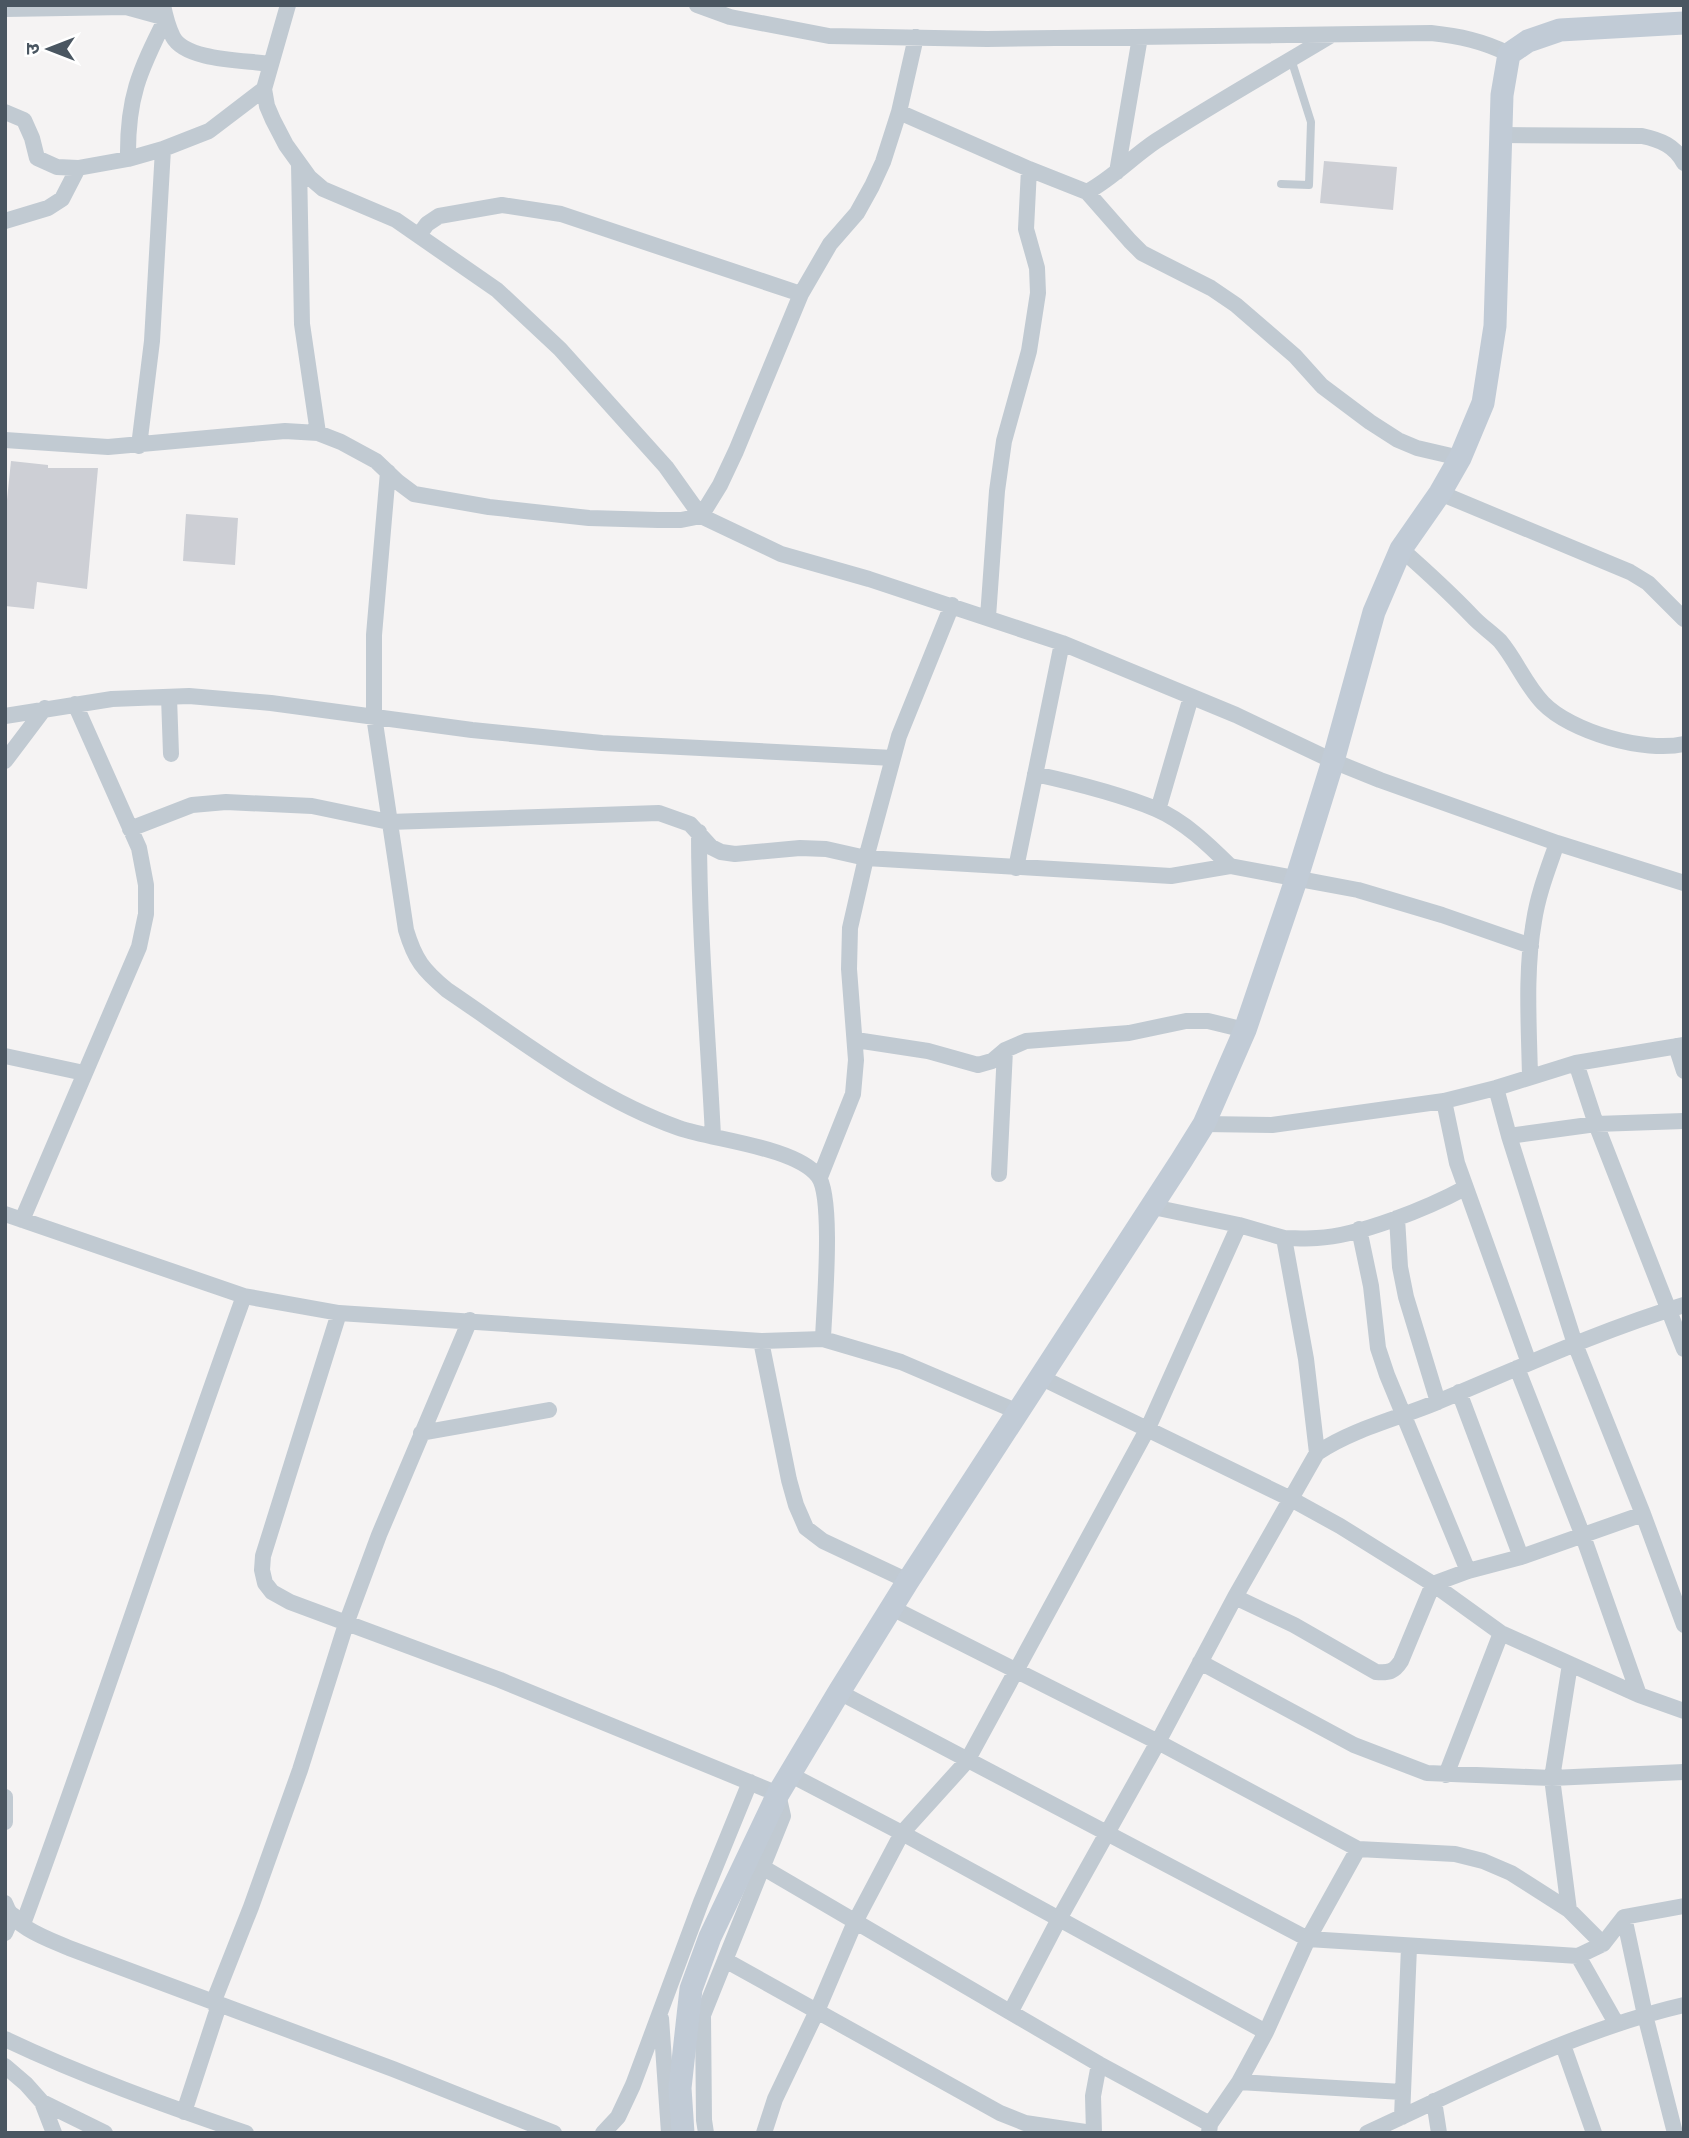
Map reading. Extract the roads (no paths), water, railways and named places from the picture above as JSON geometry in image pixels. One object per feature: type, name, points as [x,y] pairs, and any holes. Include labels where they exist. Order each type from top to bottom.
[{"type":"street","points":[[288,5],[264,89],[273,120],[299,164],[323,189],[396,220],[497,290],[560,349],[666,467],[701,516],[780,554],[988,617],[1062,643],[1236,715],[1380,780],[1557,843],[1684,883]]},
{"type":"street","points":[[697,5],[730,17],[829,36],[1140,37],[1431,33],[1485,42],[1509,54]]},
{"type":"street","points":[[5,9],[126,7],[164,12]]},
{"type":"street","points":[[164,12],[173,38],[184,49],[196,54],[270,64]]},
{"type":"street","points":[[128,159],[127,129],[134,86],[164,12]]},
{"type":"street","points":[[683,2133],[680,2088],[691,1989],[710,1937],[784,1784],[908,1581],[1153,1207],[1204,1124],[1245,1030],[1333,761],[1374,612],[1401,549],[1440,493],[1460,458],[1483,403],[1495,326],[1502,95],[1509,54],[1528,41],[1560,30],[1684,23]]},
{"type":"street","points":[[1087,192],[1180,125],[1332,35]]},
{"type":"street","points":[[5,440],[80,446],[139,446],[285,431],[318,433],[362,452],[414,494],[489,507],[589,518],[681,520],[701,516],[736,451],[801,294],[830,244],[858,213],[883,162],[899,112],[916,37]]},
{"type":"street","points":[[1117,172],[1140,37]]},
{"type":"street","points":[[5,112],[24,120],[33,138],[37,158],[57,167],[78,168],[128,159],[209,131],[264,89]]},
{"type":"street","points":[[899,112],[1087,192],[1142,253],[1211,288],[1236,305],[1295,356],[1322,386],[1370,422],[1398,440],[1417,448],[1460,458]]},
{"type":"street","points":[[1501,135],[1642,136],[1662,140],[1679,154],[1684,163]]},
{"type":"street","points":[[139,446],[152,341],[163,149]]},
{"type":"street","points":[[299,164],[302,324],[318,433]]},
{"type":"street","points":[[5,221],[48,208],[62,199],[78,168]]},
{"type":"street","points":[[988,617],[997,491],[1004,441],[1029,351],[1038,293],[1037,268],[1026,229],[1029,169]]},
{"type":"street","points":[[419,235],[427,224],[439,216],[502,205],[561,215],[801,294]]},
{"type":"street","points":[[388,472],[374,635],[374,716],[406,930],[414,957],[431,977],[447,990],[584,1082],[624,1105],[682,1129],[785,1156],[806,1165],[820,1177]]},
{"type":"street","points":[[1440,493],[1630,572],[1648,583],[1684,619]]},
{"type":"street","points":[[1401,549],[1441,583],[1497,638],[1510,653],[1526,683],[1545,705],[1563,719],[1601,734],[1652,747],[1684,744]]},
{"type":"street","points":[[823,1339],[826,1202],[820,1177],[853,1094],[856,1060],[849,969],[850,928],[893,758],[952,606]]},
{"type":"street","points":[[1016,868],[1062,643]]},
{"type":"street","points":[[169,696],[171,754]]},
{"type":"street","points":[[5,716],[112,699],[189,696],[271,703],[472,730],[602,743],[893,758]]},
{"type":"street","points":[[1158,810],[1191,696]]},
{"type":"street","points":[[22,1220],[139,947],[146,914],[146,885],[139,848],[75,704]]},
{"type":"street","points":[[5,761],[46,708]]},
{"type":"street","points":[[1035,774],[1097,789],[1158,810],[1191,831],[1230,866]]},
{"type":"street","points":[[130,829],[192,805],[226,802],[312,806],[389,822],[659,813],[690,824],[711,847],[728,853],[826,849],[866,858],[1171,876],[1230,866],[1358,890],[1531,946]]},
{"type":"street","points":[[699,832],[699,900],[707,999],[713,1136]]},
{"type":"street","points":[[1530,1077],[1531,946],[1542,885],[1557,843]]},
{"type":"street","points":[[856,1040],[928,1051],[978,1065],[992,1061],[1005,1050],[1027,1041],[1129,1033],[1186,1021],[1208,1021],[1245,1030]]},
{"type":"street","points":[[1204,1124],[1272,1125],[1444,1101],[1576,1063],[1680,1046],[1684,1071]]},
{"type":"street","points":[[999,1174],[1005,1050]]},
{"type":"street","points":[[5,1056],[85,1073]]},
{"type":"street","points":[[1576,1063],[1596,1124],[1676,1307],[1684,1349]]},
{"type":"street","points":[[1496,1088],[1575,1343],[1684,1625]]},
{"type":"street","points":[[1444,1101],[1450,1136],[1465,1188],[1523,1366],[1639,1695]]},
{"type":"street","points":[[1509,1136],[1596,1124],[1684,1121]]},
{"type":"street","points":[[1153,1207],[1239,1225],[1284,1238],[1317,1238],[1397,1218],[1436,1204],[1465,1188]]},
{"type":"street","points":[[5,1213],[244,1296],[339,1313],[761,1341],[823,1339],[901,1362],[1018,1412]]},
{"type":"street","points":[[1397,1218],[1400,1268],[1406,1297],[1438,1402]]},
{"type":"street","points":[[764,2133],[775,2099],[855,1922],[902,1833],[967,1761],[1148,1428],[1239,1225]]},
{"type":"street","points":[[1359,1229],[1371,1286],[1378,1348],[1394,1396],[1405,1415],[1468,1572]]},
{"type":"street","points":[[1284,1238],[1306,1359],[1317,1453]]},
{"type":"street","points":[[5,1933],[82,1763],[181,1468],[244,1296]]},
{"type":"street","points":[[1011,2011],[1235,1597],[1317,1453],[1356,1432],[1438,1402],[1575,1343],[1676,1307]]},
{"type":"street","points":[[339,1313],[263,1556],[265,1583],[272,1592],[290,1602],[500,1680],[750,1782],[784,1784],[902,1833],[1266,2032]]},
{"type":"street","points":[[184,2112],[216,2004],[300,1770],[346,1624],[379,1535],[470,1320]]},
{"type":"street","points":[[761,1341],[789,1480],[806,1528],[823,1541],[908,1581]]},
{"type":"street","points":[[1040,1377],[1291,1499],[1340,1526],[1433,1584],[1501,1633],[1639,1695],[1684,1711]]},
{"type":"street","points":[[1459,1392],[1521,1558]]},
{"type":"street","points":[[421,1433],[549,1410]]},
{"type":"street","points":[[1235,1597],[1294,1625],[1376,1672],[1387,1673],[1395,1670],[1401,1661],[1433,1584],[1521,1558],[1643,1514]]},
{"type":"street","points":[[892,1608],[1158,1742],[1358,1849],[1455,1854],[1483,1861],[1511,1873],[1569,1910],[1603,1944]]},
{"type":"street","points":[[1446,1775],[1501,1633]]},
{"type":"street","points":[[1200,1662],[1354,1745],[1427,1773],[1552,1778],[1684,1772]]},
{"type":"street","points":[[1569,1910],[1552,1778],[1570,1664]]},
{"type":"street","points":[[838,1692],[1308,1939],[1578,1956],[1603,1944],[1624,1917],[1684,1906]]},
{"type":"street","points":[[603,2133],[618,2118],[633,2085],[701,1902],[750,1782]]},
{"type":"street","points":[[706,2133],[702,2015],[783,1816],[784,1784]]},
{"type":"street","points":[[5,1797],[5,1822]]},
{"type":"street","points":[[762,1867],[1209,2128],[1239,2082],[1266,2032],[1308,1939],[1358,1849]]},
{"type":"street","points":[[14,1914],[69,1948],[393,2069],[533,2129],[554,2133]]},
{"type":"street","points":[[1624,1917],[1644,2015],[1675,2133]]},
{"type":"street","points":[[1402,2117],[1409,1947]]},
{"type":"street","points":[[1578,1956],[1616,2023]]},
{"type":"street","points":[[725,1960],[1000,2113],[1026,2123],[1093,2133],[1093,2096],[1098,2064]]},
{"type":"street","points":[[1367,2133],[1434,2101],[1616,2023],[1684,2005]]},
{"type":"street","points":[[660,2012],[669,2133]]},
{"type":"street","points":[[5,2039],[52,2061],[246,2133]]},
{"type":"street","points":[[1563,2045],[1594,2133]]},
{"type":"street","points":[[5,2066],[42,2102],[54,2133]]},
{"type":"street","points":[[1239,2082],[1402,2092]]},
{"type":"street","points":[[1434,2101],[1439,2133]]},
{"type":"street","points":[[42,2102],[106,2133]]},
{"type":"lane","points":[[1281,184],[1309,185],[1311,122],[1291,59]]}]
